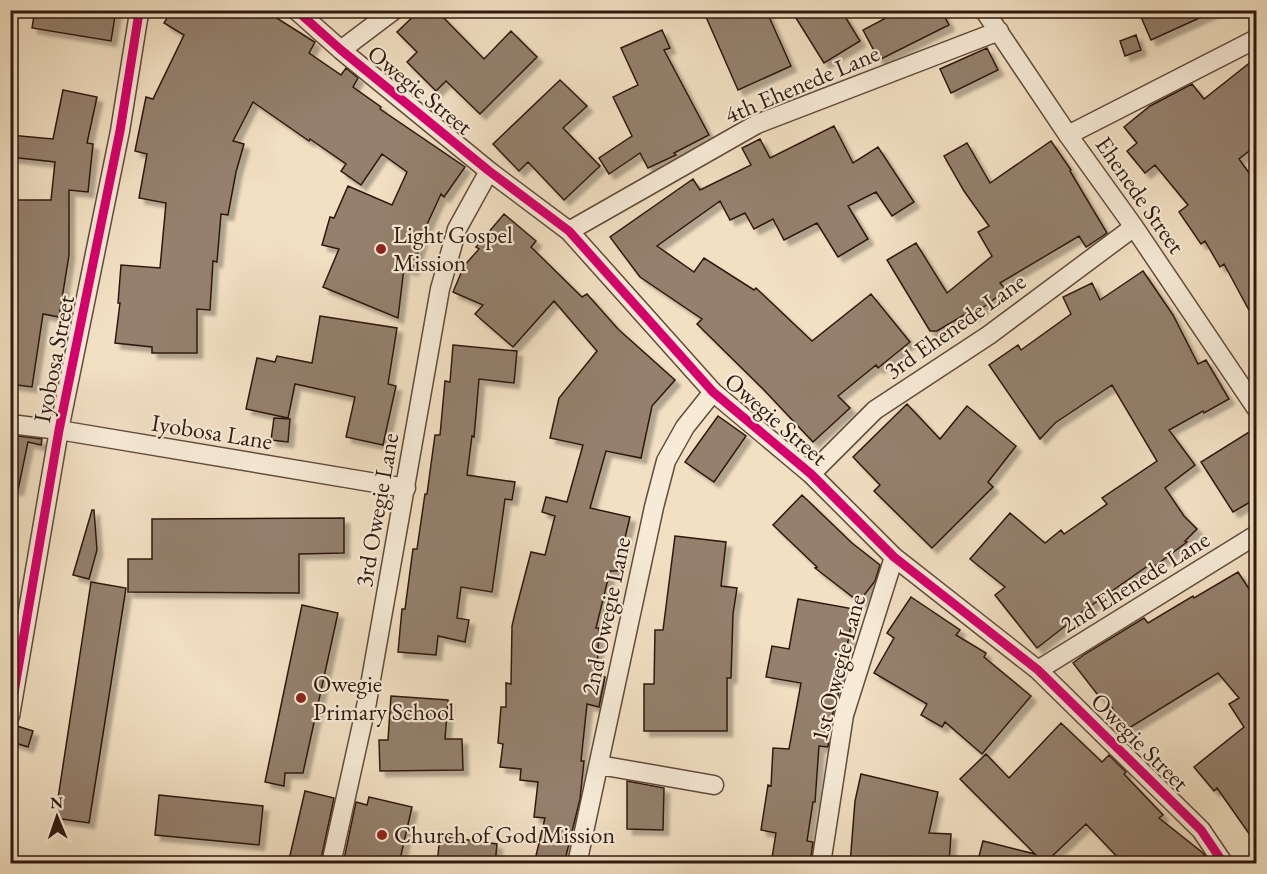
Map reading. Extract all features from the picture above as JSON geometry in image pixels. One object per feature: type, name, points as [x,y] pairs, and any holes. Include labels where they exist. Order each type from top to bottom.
[{"type":"street","name":"Iyobosa Street","points":[[10,716],[59,430],[120,131],[141,10]]},
{"type":"street","name":"Owegie Street","points":[[296,10],[341,50],[489,171],[568,231],[712,392],[811,474],[894,557],[1038,670],[1201,830],[1224,864]]},
{"type":"street","points":[[341,50],[394,10]]},
{"type":"street","name":"Ehenede Street","points":[[984,10],[1257,408]]},
{"type":"street","name":"4th Ehenede Lane","points":[[568,231],[757,124],[999,31]]},
{"type":"street","points":[[1068,135],[1257,39]]},
{"type":"street","name":"3rd Owegie Lane","points":[[331,864],[368,702],[440,289],[457,229],[489,171]]},
{"type":"street","name":"3rd Ehenede Lane","points":[[811,474],[875,410],[989,335],[1134,227]]},
{"type":"street","name":"2nd Owegie Lane","points":[[578,864],[654,507],[666,461],[685,427],[712,392]]},
{"type":"street","name":"Iyobosa Lane","points":[[10,424],[59,430],[406,488]]},
{"type":"street","name":"2nd Ehenede Lane","points":[[1038,670],[1257,535]]},
{"type":"street","name":"1st Owegie Lane","points":[[821,864],[844,714],[894,557]]},
{"type":"street","points":[[599,765],[714,785]]},
{"type":"building","points":[[35,10],[116,10],[111,41],[32,28]]},
{"type":"building","points":[[172,10],[264,10],[315,42],[309,53],[341,75],[346,68],[358,78],[353,87],[381,107],[380,109],[465,167],[444,197],[441,194],[424,231],[413,270],[404,268],[398,318],[323,287],[339,249],[322,245],[330,217],[334,218],[348,186],[392,205],[407,172],[382,154],[361,185],[341,171],[346,164],[253,102],[233,141],[244,144],[228,215],[221,214],[217,262],[213,261],[210,310],[197,309],[197,353],[152,353],[152,347],[115,343],[120,303],[118,303],[121,265],[160,268],[166,203],[139,198],[147,154],[135,151],[146,97],[153,99],[184,35],[164,23]]},
{"type":"building","points":[[420,10],[436,10],[484,59],[511,31],[537,57],[480,114],[446,81],[436,91],[407,62],[417,52],[397,32]]},
{"type":"building","points":[[703,10],[766,10],[791,66],[738,90]]},
{"type":"building","points":[[791,10],[841,10],[860,41],[824,63]]},
{"type":"building","points":[[901,10],[941,10],[949,25],[879,60],[863,30]]},
{"type":"building","points":[[1138,10],[1217,10],[1151,40]]},
{"type":"building","points":[[662,30],[670,48],[664,50],[709,135],[674,153],[676,155],[648,168],[640,153],[609,174],[599,158],[632,136],[613,97],[638,85],[621,48]]},
{"type":"building","points":[[1136,35],[1141,50],[1125,56],[1120,41]]},
{"type":"building","points":[[987,48],[998,70],[951,93],[940,69]]},
{"type":"building","points":[[1257,57],[1257,145],[1239,159],[1257,184],[1257,325],[1224,264],[1220,267],[1205,241],[1201,244],[1179,212],[1188,205],[1155,165],[1145,173],[1127,151],[1137,143],[1124,127],[1150,106],[1192,84],[1204,99]]},
{"type":"building","points":[[560,80],[587,106],[563,128],[600,166],[564,200],[528,162],[519,171],[493,144]]},
{"type":"building","points":[[63,90],[97,97],[87,143],[93,144],[88,192],[69,190],[69,255],[59,317],[43,314],[32,387],[10,384],[12,200],[51,200],[55,162],[10,157],[10,135],[53,139]]},
{"type":"building","points":[[834,126],[853,163],[878,147],[914,202],[892,216],[876,192],[848,206],[868,239],[838,257],[817,223],[784,240],[773,219],[754,229],[745,213],[730,220],[720,201],[657,246],[694,272],[704,258],[754,290],[756,288],[812,341],[871,294],[910,342],[878,368],[876,365],[838,396],[850,408],[813,442],[697,324],[702,319],[640,277],[610,237],[693,179],[700,190],[751,165],[742,148],[760,139],[770,158]]},
{"type":"building","points":[[1051,141],[1071,170],[1107,233],[1086,247],[1079,236],[1000,283],[1006,290],[972,316],[969,312],[937,331],[930,331],[887,260],[916,243],[947,293],[992,256],[978,232],[989,226],[964,191],[944,156],[967,143],[990,183]]},
{"type":"building","points":[[504,214],[536,241],[531,247],[582,297],[587,294],[618,329],[675,380],[652,406],[641,458],[606,451],[590,508],[630,517],[617,571],[610,571],[596,628],[599,628],[597,675],[605,677],[599,707],[587,704],[580,799],[564,864],[534,864],[545,818],[534,817],[538,782],[520,780],[521,769],[500,767],[503,744],[498,743],[501,707],[506,707],[506,683],[511,684],[512,626],[515,613],[531,552],[545,555],[555,516],[542,512],[546,497],[567,502],[583,445],[550,438],[559,398],[597,351],[554,301],[513,347],[475,314],[483,305],[453,292],[464,266],[479,249],[476,247]]},
{"type":"building","points":[[1143,271],[1173,315],[1198,364],[1206,360],[1229,399],[1169,430],[1195,465],[1165,488],[1184,516],[1197,529],[1185,541],[1187,542],[1155,566],[1152,563],[1072,619],[1037,648],[995,595],[1005,587],[970,559],[1010,513],[1045,543],[1061,530],[1064,534],[1107,504],[1102,498],[1157,461],[1112,385],[1055,423],[1040,439],[989,365],[1018,345],[1021,350],[1071,314],[1063,297],[1092,283],[1100,300]]},
{"type":"building","points":[[320,316],[397,328],[388,384],[396,386],[383,445],[346,437],[355,397],[295,384],[288,418],[246,409],[257,358],[275,362],[277,356],[312,363]]},
{"type":"building","points":[[453,345],[517,351],[514,383],[479,379],[474,437],[472,436],[467,475],[515,482],[512,500],[505,499],[492,592],[461,587],[457,618],[469,620],[465,642],[438,636],[436,655],[398,652],[402,609],[405,609],[413,549],[417,549],[435,435],[440,435],[445,381],[450,382]]},
{"type":"building","points":[[907,404],[940,439],[967,406],[1016,446],[988,482],[993,487],[932,548],[874,491],[880,485],[853,457]]},
{"type":"building","points":[[718,416],[746,436],[714,482],[685,462]]},
{"type":"building","points":[[274,418],[290,419],[288,442],[271,440]]},
{"type":"building","points":[[1257,427],[1257,498],[1233,512],[1201,462]]},
{"type":"building","points":[[10,435],[42,439],[41,445],[28,442],[18,490],[10,489]]},
{"type":"building","points":[[802,495],[852,543],[880,565],[875,581],[859,602],[815,568],[817,567],[773,525]]},
{"type":"building","points":[[92,510],[94,510],[97,550],[89,579],[73,575]]},
{"type":"building","points":[[344,518],[344,553],[299,554],[299,593],[128,592],[128,559],[152,559],[152,519]]},
{"type":"building","points":[[675,536],[726,542],[721,586],[737,588],[733,614],[731,678],[727,678],[727,731],[644,731],[644,684],[654,684],[655,630],[663,630]]},
{"type":"building","points":[[1238,572],[1257,601],[1257,845],[1217,788],[1214,791],[1194,767],[1244,727],[1229,704],[1239,698],[1218,673],[1126,730],[1105,696],[1101,699],[1073,663],[1144,618],[1148,623]]},
{"type":"building","points":[[91,582],[126,588],[89,823],[55,818]]},
{"type":"building","points":[[911,597],[960,630],[956,635],[986,653],[984,657],[1031,696],[982,754],[945,722],[942,727],[921,715],[927,704],[874,673],[894,638],[887,633]]},
{"type":"building","points":[[798,599],[854,609],[828,747],[819,746],[815,802],[813,802],[807,841],[813,842],[810,864],[772,858],[776,833],[761,830],[768,785],[771,786],[773,748],[789,749],[801,683],[766,677],[772,646],[789,649]]},
{"type":"building","name":"Owegie Primary School","points":[[302,605],[338,613],[303,773],[285,773],[284,786],[265,782]]},
{"type":"building","points":[[391,696],[448,700],[445,739],[462,739],[463,770],[380,771],[379,740],[388,740]]},
{"type":"building","points":[[1061,723],[1102,762],[1109,755],[1163,815],[1159,818],[1203,853],[1210,864],[1124,864],[1086,824],[1048,860],[1048,864],[977,864],[983,841],[1035,854],[960,779],[986,754],[1009,778]]},
{"type":"building","points":[[17,726],[33,731],[28,747],[12,742]]},
{"type":"building","points":[[861,774],[938,792],[929,833],[951,834],[949,864],[850,864],[855,801]]},
{"type":"building","points":[[627,781],[664,788],[663,830],[627,829]]},
{"type":"building","name":"Owegie Primary School","points":[[305,791],[334,798],[320,864],[288,864]]},
{"type":"building","points":[[159,795],[263,806],[259,845],[155,835]]},
{"type":"building","name":"Church of God Mission","points":[[369,797],[412,807],[399,864],[343,864],[356,802],[367,805]]},
{"type":"building","points":[[440,836],[497,844],[495,864],[437,864]]},
{"type":"cycle path","points":[[10,716],[59,430],[120,131],[141,10]]},
{"type":"cycle path","points":[[296,10],[341,50],[489,171],[569,231],[713,392],[811,474],[894,557],[1038,670],[1201,830],[1224,864]]},
{"type":"place","name":"Light Gospel Mission","points":[[381,249]]},
{"type":"place","name":"Owegie Primary School","points":[[301,698]]},
{"type":"place","name":"Church of God Mission","points":[[382,835]]}]
